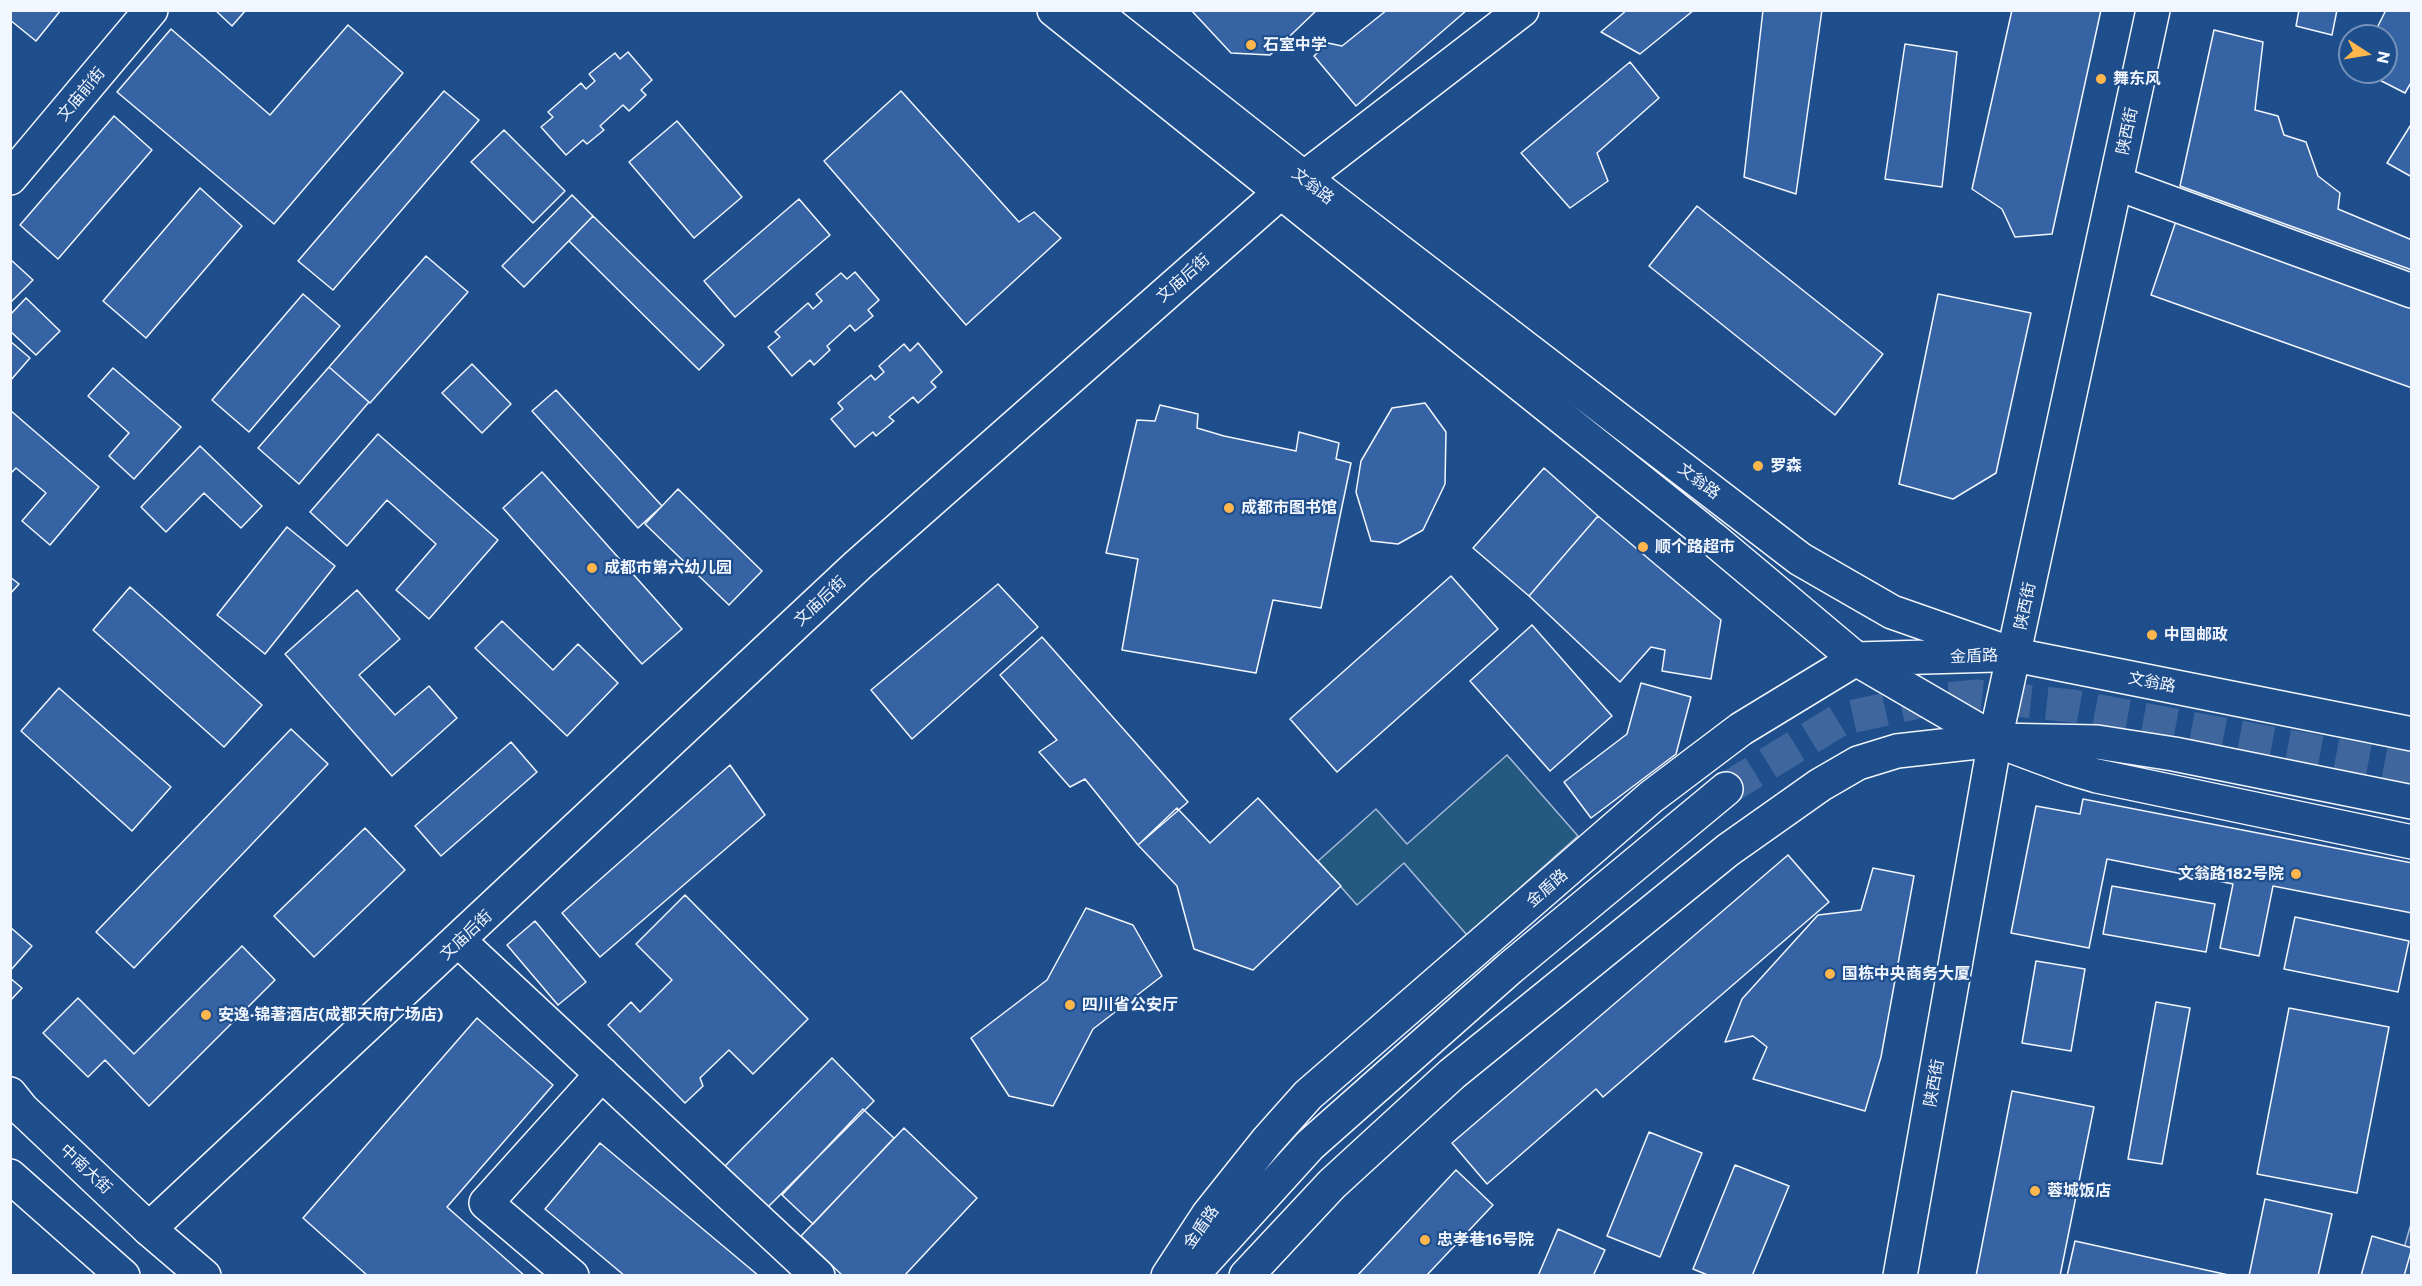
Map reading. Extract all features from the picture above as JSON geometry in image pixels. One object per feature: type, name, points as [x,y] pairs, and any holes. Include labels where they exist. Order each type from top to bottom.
[{"type":"main road","name":"文庙前街","points":[[10,178],[151,10]]},
{"type":"main road","name":"文翁路","points":[[1054,10],[1800,559],[1892,612],[2014,655],[2412,734]]},
{"type":"main road","name":"文翁路","points":[[1092,10],[1293,184],[1856,659],[1995,740],[2097,776],[2412,842]]},
{"type":"main road","name":"文庙后街","points":[[149,1229],[858,565],[1293,184],[1522,10]]},
{"type":"main road","name":"陕西街","points":[[1900,1275],[1995,740],[2153,10]]},
{"type":"main road","points":[[2116,183],[2412,291]]},
{"type":"main road","name":"金盾路","points":[[1168,1275],[1208,1215],[1267,1141],[1308,1095],[1651,797],[1741,729],[1856,659],[2014,655]]},
{"type":"main road","name":"文翁路","points":[[1995,740],[2097,742],[2174,754],[2412,802]]},
{"type":"main road","points":[[1246,1275],[1332,1184],[1452,1074],[1728,850],[1820,785],[1858,763],[1897,751],[1995,740]]},
{"type":"main road","name":"金盾路","points":[[1191,1275],[1311,1145],[1510,968],[1726,789]]},
{"type":"main road","points":[[459,941],[818,1275]]},
{"type":"main road","points":[[572,1275],[486,1203],[602,1074]]},
{"type":"main road","name":"中南大街","points":[[14,1102],[149,1229],[204,1275]]},
{"type":"main road","points":[[10,1176],[123,1275]]},
{"type":"shaded area","points":[[1507,755],[1578,836],[1467,935],[1404,863],[1357,905],[1318,861],[1376,809],[1407,844]]},
{"type":"shaded area","points":[[2411,1224],[2411,1275],[2396,1275]]},
{"type":"building","points":[[10,10],[61,10],[36,41],[10,20]]},
{"type":"building","points":[[215,10],[246,10],[232,26]]},
{"type":"building","points":[[1191,10],[1317,10],[1270,55],[1231,53]]},
{"type":"building","points":[[1387,10],[1467,10],[1356,106],[1314,56],[1328,43],[1342,46]]},
{"type":"building","points":[[1627,10],[1694,10],[1640,54],[1601,32]]},
{"type":"building","points":[[1763,10],[1822,10],[1796,194],[1744,177]]},
{"type":"building","points":[[2012,10],[2101,10],[2052,234],[2015,237],[2002,209],[1972,189]]},
{"type":"building","points":[[2299,10],[2337,10],[2332,35],[2296,26]]},
{"type":"building","points":[[2386,10],[2412,10],[2412,81],[2405,93],[2387,84],[2398,84],[2398,24],[2379,24]]},
{"type":"building","points":[[348,25],[403,73],[274,224],[117,92],[171,29],[270,115]]},
{"type":"building","points":[[2214,30],[2263,42],[2255,110],[2278,116],[2284,135],[2306,142],[2318,176],[2340,193],[2338,209],[2412,240],[2412,270],[2180,186]]},
{"type":"building","points":[[1905,44],[1957,52],[1942,187],[1885,179]]},
{"type":"building","points":[[628,52],[652,80],[641,90],[646,95],[629,111],[623,105],[600,126],[604,130],[587,144],[583,140],[566,155],[541,127],[553,117],[548,112],[581,83],[586,89],[595,81],[589,74],[615,53],[620,59]]},
{"type":"building","points":[[1630,62],[1659,98],[1597,153],[1608,181],[1570,208],[1521,153]]},
{"type":"building","points":[[444,91],[479,120],[333,290],[298,261]]},
{"type":"building","points":[[901,91],[1019,222],[1034,212],[1061,238],[966,325],[824,161]]},
{"type":"building","points":[[114,116],[152,150],[58,259],[20,225]]},
{"type":"building","points":[[677,121],[742,197],[694,238],[629,162]]},
{"type":"building","points":[[2412,123],[2412,177],[2387,163]]},
{"type":"building","points":[[504,130],[565,191],[533,223],[471,162]]},
{"type":"building","points":[[200,188],[242,226],[146,338],[103,301]]},
{"type":"building","points":[[572,195],[593,216],[524,287],[502,266]]},
{"type":"building","points":[[799,199],[830,235],[735,317],[704,281]]},
{"type":"building","points":[[1697,206],[1883,354],[1835,415],[1649,266]]},
{"type":"building","points":[[593,216],[724,345],[699,370],[569,241]]},
{"type":"building","points":[[2176,221],[2412,305],[2412,388],[2151,295]]},
{"type":"building","points":[[426,256],[468,292],[370,403],[329,367]]},
{"type":"building","points":[[10,259],[33,280],[10,303]]},
{"type":"building","points":[[855,272],[879,300],[868,310],[873,316],[855,331],[850,325],[827,346],[830,350],[814,365],[810,360],[792,376],[768,347],[780,337],[775,332],[808,303],[813,309],[822,301],[816,294],[841,273],[847,279]]},
{"type":"building","points":[[303,294],[340,326],[249,432],[212,400]]},
{"type":"building","points":[[1938,294],[2031,313],[1996,473],[1953,499],[1899,484]]},
{"type":"building","points":[[26,298],[60,331],[36,355],[10,331],[10,315]]},
{"type":"building","points":[[10,341],[30,358],[10,381]]},
{"type":"building","points":[[918,343],[942,372],[931,382],[936,387],[918,403],[913,397],[889,417],[894,421],[876,436],[873,432],[855,447],[831,419],[843,409],[838,403],[871,375],[875,380],[884,372],[879,366],[904,344],[910,351]]},
{"type":"building","points":[[472,364],[511,404],[482,433],[442,393]]},
{"type":"building","points":[[329,367],[369,402],[299,484],[258,448]]},
{"type":"building","points":[[113,368],[181,427],[134,479],[109,456],[129,433],[88,396]]},
{"type":"building","points":[[556,390],[662,506],[638,528],[532,411]]},
{"type":"building","points":[[1425,403],[1446,432],[1445,484],[1423,530],[1398,544],[1371,541],[1356,492],[1361,461],[1392,408]]},
{"type":"building","name":"成都市图书馆","points":[[1160,405],[1198,414],[1197,428],[1224,436],[1296,451],[1299,432],[1339,443],[1336,459],[1351,463],[1321,608],[1273,600],[1256,673],[1122,650],[1138,559],[1106,553],[1137,420],[1155,421]]},
{"type":"building","points":[[10,410],[99,487],[50,545],[22,521],[46,493],[16,468],[10,474]]},
{"type":"building","points":[[378,434],[498,540],[429,619],[396,590],[436,544],[387,500],[347,546],[310,512]]},
{"type":"building","points":[[200,446],[262,506],[241,528],[204,493],[166,532],[141,507]]},
{"type":"building","points":[[1544,468],[1598,516],[1529,596],[1473,548]]},
{"type":"building","name":"成都市第六幼儿园","points":[[542,472],[682,629],[642,664],[503,508]]},
{"type":"building","points":[[678,489],[762,571],[729,605],[645,524]]},
{"type":"building","points":[[1598,516],[1721,620],[1711,679],[1662,671],[1665,650],[1651,647],[1620,682],[1529,596]]},
{"type":"building","points":[[287,527],[335,566],[265,654],[217,615]]},
{"type":"building","points":[[1451,576],[1498,629],[1337,772],[1290,719]]},
{"type":"building","points":[[10,577],[19,584],[10,594]]},
{"type":"building","points":[[998,584],[1038,627],[912,739],[871,690]]},
{"type":"building","points":[[130,587],[262,705],[224,747],[93,630]]},
{"type":"building","points":[[357,590],[400,639],[359,675],[395,715],[429,686],[457,718],[392,776],[285,654]]},
{"type":"building","points":[[502,621],[553,670],[578,644],[618,683],[567,736],[475,648]]},
{"type":"building","points":[[1532,625],[1612,716],[1550,771],[1470,681]]},
{"type":"building","points":[[1042,637],[1188,802],[1138,845],[1085,779],[1070,787],[1039,752],[1057,740],[1000,675]]},
{"type":"building","points":[[1641,683],[1691,697],[1676,754],[1591,818],[1564,782],[1627,734]]},
{"type":"building","points":[[59,688],[171,787],[132,831],[21,731]]},
{"type":"building","points":[[291,729],[328,764],[134,968],[96,932]]},
{"type":"building","points":[[511,742],[537,772],[441,856],[415,826]]},
{"type":"building","points":[[730,765],[765,815],[600,957],[562,913]]},
{"type":"building","points":[[1258,798],[1341,886],[1253,970],[1194,949],[1177,886],[1138,845],[1177,808],[1210,843]]},
{"type":"building","name":"文翁路182号院","points":[[2083,799],[2412,863],[2412,913],[2273,886],[2259,956],[2220,948],[2233,884],[2107,859],[2089,948],[2011,933],[2036,806],[2080,814]]},
{"type":"building","points":[[365,828],[405,870],[314,957],[274,916]]},
{"type":"building","points":[[1788,855],[1829,902],[1603,1097],[1596,1089],[1487,1184],[1452,1143]]},
{"type":"building","name":"国栋中央商务大厦","points":[[1873,868],[1914,876],[1881,1057],[1865,1111],[1753,1079],[1767,1047],[1753,1036],[1725,1042],[1742,999],[1818,915],[1861,910]]},
{"type":"building","points":[[2112,886],[2215,904],[2206,952],[2103,934]]},
{"type":"building","points":[[685,895],[808,1019],[753,1074],[729,1050],[700,1078],[703,1086],[685,1103],[608,1025],[631,1002],[640,1012],[672,980],[636,944]]},
{"type":"building","name":"四川省公安厅","points":[[1086,908],[1133,925],[1162,976],[1093,1029],[1053,1106],[1009,1096],[971,1038],[1047,980]]},
{"type":"building","points":[[2295,917],[2409,941],[2398,992],[2284,969]]},
{"type":"building","points":[[535,921],[586,982],[558,1005],[507,945]]},
{"type":"building","points":[[10,927],[32,946],[10,971]]},
{"type":"building","name":"安逸·锦著酒店(成都天府广场店)","points":[[242,946],[275,980],[149,1106],[105,1060],[88,1077],[43,1033],[78,998],[134,1054]]},
{"type":"building","points":[[2036,961],[2085,969],[2071,1051],[2022,1043]]},
{"type":"building","points":[[10,978],[22,988],[10,1001]]},
{"type":"building","points":[[2156,1002],[2190,1008],[2162,1164],[2128,1159]]},
{"type":"building","points":[[2289,1008],[2389,1027],[2357,1193],[2257,1174]]},
{"type":"building","points":[[477,1018],[553,1085],[447,1207],[525,1276],[368,1276],[303,1218]]},
{"type":"building","points":[[832,1058],[874,1101],[761,1214],[719,1172]]},
{"type":"building","name":"蓉城饭店","points":[[2012,1091],[2094,1107],[2060,1276],[1976,1276]]},
{"type":"building","points":[[863,1109],[894,1138],[813,1224],[782,1195]]},
{"type":"building","points":[[904,1128],[977,1198],[904,1276],[843,1276],[801,1236]]},
{"type":"building","points":[[1649,1132],[1702,1153],[1660,1257],[1607,1236]]},
{"type":"building","points":[[600,1143],[759,1276],[625,1276],[545,1209]]},
{"type":"building","points":[[1735,1165],[1789,1186],[1752,1276],[1710,1276],[1693,1269]]},
{"type":"building","name":"忠孝巷16号院","points":[[1456,1170],[1493,1205],[1426,1276],[1357,1276]]},
{"type":"building","points":[[2265,1199],[2332,1214],[2318,1276],[2249,1276]]},
{"type":"building","points":[[1558,1229],[1605,1250],[1593,1276],[1538,1276]]},
{"type":"building","points":[[2372,1236],[2412,1248],[2404,1276],[2361,1276]]},
{"type":"building","points":[[2075,1241],[2233,1276],[2067,1276]]},
{"type":"tunnel","points":[[1726,789],[1841,719],[1923,701],[1977,696],[2072,706],[2412,769]]},
{"type":"place","name":"石室中学","points":[[1251,45]]},
{"type":"place","name":"舞东风","points":[[2101,79]]},
{"type":"place","name":"罗森","points":[[1758,466]]},
{"type":"place","name":"成都市图书馆","points":[[1229,508]]},
{"type":"place","name":"顺个路超市","points":[[1643,547]]},
{"type":"place","name":"成都市第六幼儿园","points":[[592,568]]},
{"type":"place","name":"中国邮政","points":[[2152,635]]},
{"type":"place","name":"文翁路182号院","points":[[2296,874]]},
{"type":"place","name":"国栋中央商务大厦","points":[[1830,974]]},
{"type":"place","name":"四川省公安厅","points":[[1070,1005]]},
{"type":"place","name":"安逸·锦著酒店(成都天府广场店)","points":[[206,1015]]},
{"type":"place","name":"蓉城饭店","points":[[2035,1191]]},
{"type":"place","name":"忠孝巷16号院","points":[[1425,1240]]}]
